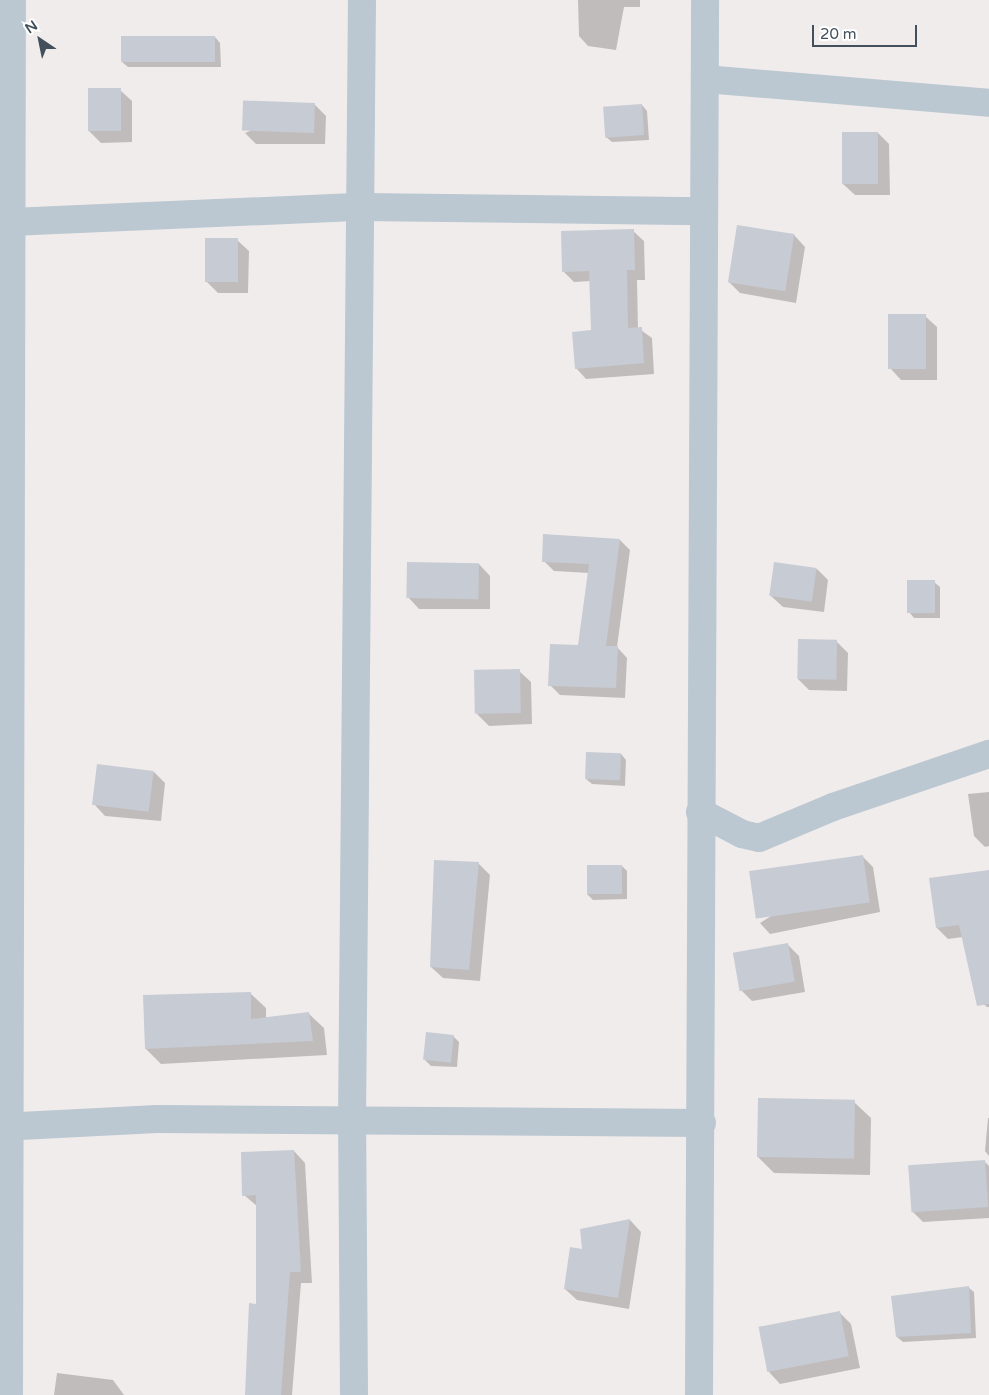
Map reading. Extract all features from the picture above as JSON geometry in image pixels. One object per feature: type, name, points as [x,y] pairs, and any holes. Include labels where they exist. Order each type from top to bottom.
[{"type":"street","points":[[8,1395],[4,1127],[12,0]]},
{"type":"street","points":[[354,1395],[352,1122],[362,0]]},
{"type":"street","points":[[699,1395],[702,1123],[700,812],[701,211],[705,0]]},
{"type":"street","points":[[705,79],[989,103]]},
{"type":"street","points":[[11,222],[361,207],[701,211]]},
{"type":"street","points":[[700,812],[742,834],[759,838],[833,807],[989,754]]},
{"type":"street","points":[[4,1127],[157,1120],[702,1123]]},
{"type":"building","points":[[121,36],[215,36],[215,62],[121,62]]},
{"type":"building","points":[[88,88],[121,88],[121,131],[88,131]]},
{"type":"building","points":[[243,100],[315,103],[314,133],[242,130]]},
{"type":"building","points":[[642,104],[644,135],[605,138],[603,107]]},
{"type":"building","points":[[842,132],[878,132],[878,184],[842,184]]},
{"type":"building","points":[[737,225],[794,234],[785,291],[728,282]]},
{"type":"building","points":[[634,229],[635,270],[627,270],[628,328],[642,327],[644,363],[575,369],[572,332],[591,330],[589,271],[562,272],[561,231]]},
{"type":"building","points":[[205,238],[238,238],[238,282],[205,282]]},
{"type":"building","points":[[888,314],[926,314],[926,369],[888,369]]},
{"type":"building","points":[[543,534],[620,539],[606,646],[618,646],[616,688],[548,686],[550,644],[578,645],[589,564],[542,562]]},
{"type":"building","points":[[407,562],[479,563],[478,599],[406,598]]},
{"type":"building","points":[[774,562],[817,568],[812,602],[769,596]]},
{"type":"building","points":[[907,580],[935,580],[935,613],[907,613]]},
{"type":"building","points":[[798,639],[837,640],[836,680],[797,679]]},
{"type":"building","points":[[520,669],[521,713],[475,714],[474,670]]},
{"type":"building","points":[[586,752],[621,753],[620,780],[585,779]]},
{"type":"building","points":[[97,764],[154,771],[149,812],[92,805]]},
{"type":"building","points":[[863,855],[870,903],[756,919],[749,871]]},
{"type":"building","points":[[434,860],[479,862],[469,970],[430,967]]},
{"type":"building","points":[[587,865],[622,865],[622,894],[587,894]]},
{"type":"building","points":[[989,870],[989,1004],[977,1006],[959,925],[936,928],[929,878]]},
{"type":"building","points":[[788,943],[795,981],[740,991],[733,953]]},
{"type":"building","points":[[251,992],[251,1019],[309,1012],[313,1041],[145,1049],[143,995]]},
{"type":"building","points":[[426,1032],[454,1035],[451,1063],[423,1060]]},
{"type":"building","points":[[758,1098],[855,1100],[854,1159],[757,1157]]},
{"type":"building","points":[[294,1150],[301,1272],[290,1272],[281,1395],[245,1395],[249,1303],[256,1304],[256,1195],[242,1196],[241,1152]]},
{"type":"building","points":[[985,1160],[988,1207],[911,1212],[908,1165]]},
{"type":"building","points":[[630,1219],[618,1298],[564,1289],[570,1247],[582,1249],[580,1229]]},
{"type":"building","points":[[969,1286],[971,1333],[896,1337],[891,1296]]},
{"type":"building","points":[[840,1311],[849,1356],[767,1372],[759,1327]]}]
